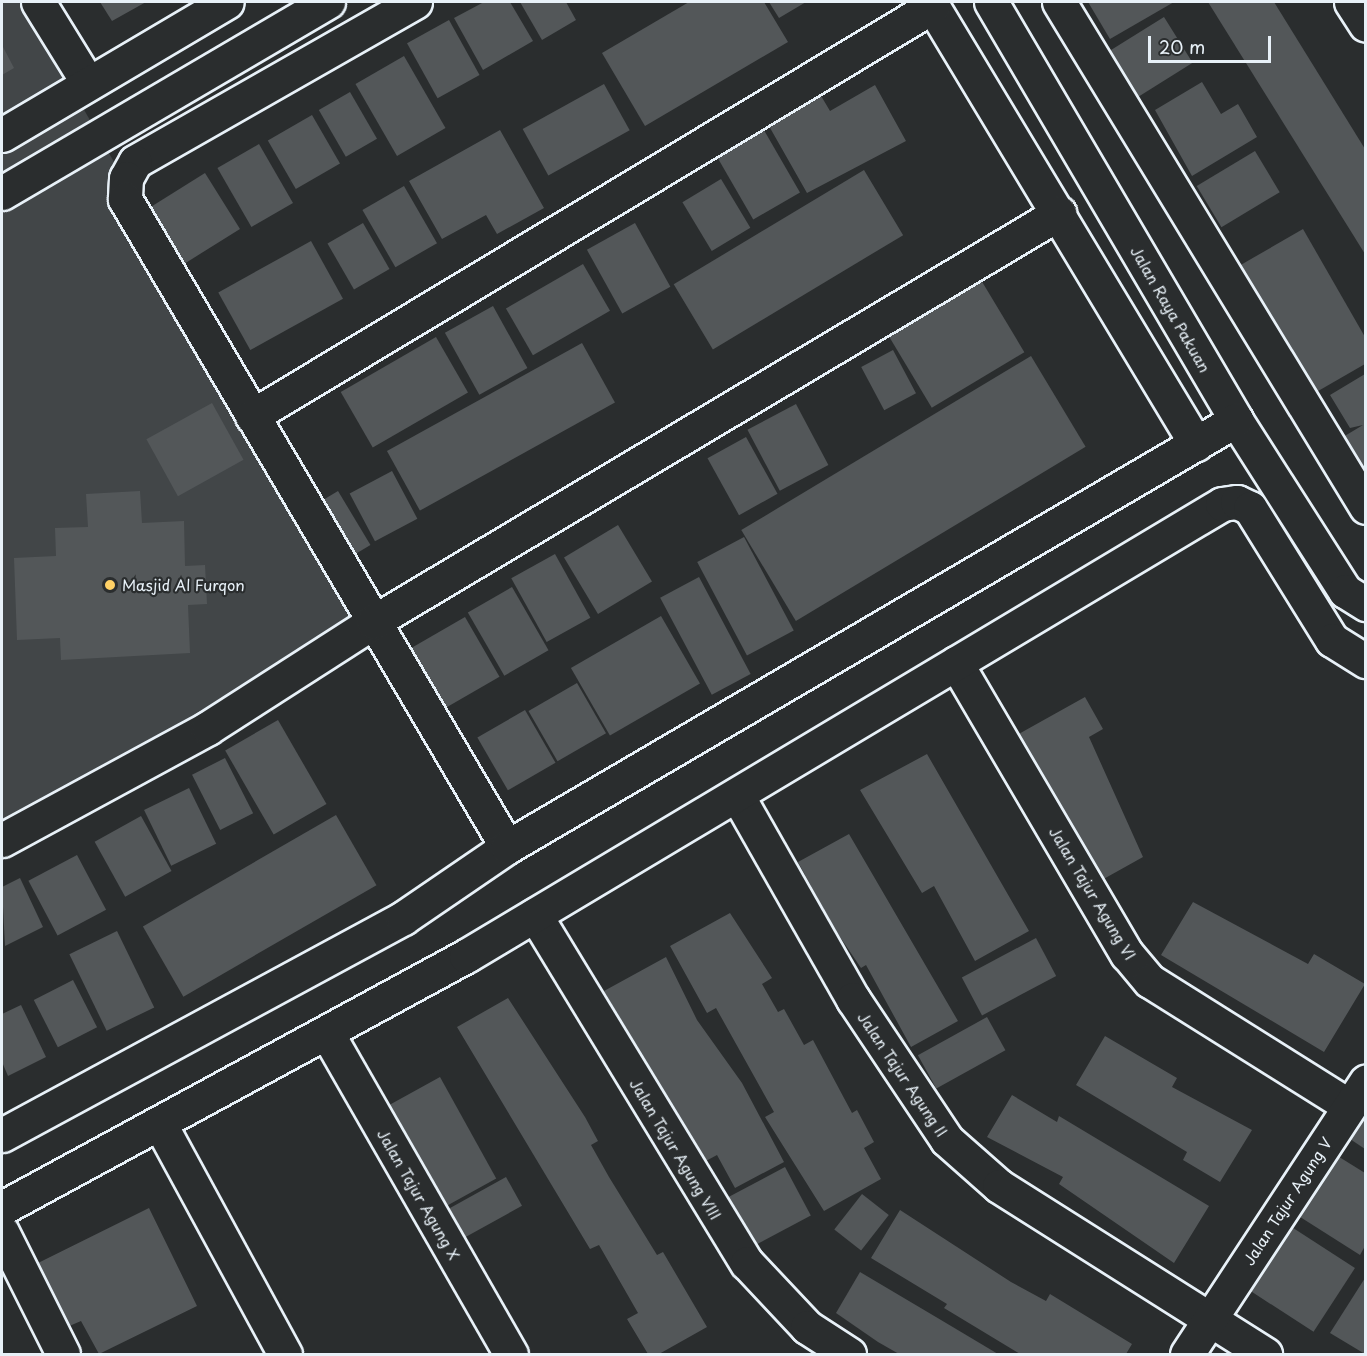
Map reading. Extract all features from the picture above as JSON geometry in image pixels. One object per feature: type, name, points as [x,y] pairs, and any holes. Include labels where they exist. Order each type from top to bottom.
[{"type":"street","points":[[38,2],[88,83]]},
{"type":"street","points":[[2,135],[227,2]]},
{"type":"street","points":[[2,194],[328,2]]},
{"type":"street","points":[[415,2],[135,162],[126,178],[125,199],[507,847]]},
{"type":"street","name":"Jalan Raya Pakuan","points":[[991,2],[1236,420],[1345,591],[1365,604]]},
{"type":"street","points":[[1059,2],[1365,507]]},
{"type":"street","points":[[1351,2],[1365,25]]},
{"type":"street","points":[[252,416],[932,4],[1197,444]]},
{"type":"street","points":[[2,840],[208,728],[373,622],[1059,213]]},
{"type":"street","points":[[2,1135],[403,918],[507,847],[1236,420]]},
{"type":"street","points":[[2,1208],[161,1126],[535,915],[1222,504],[1237,502],[1250,508],[1332,640],[1365,661]]},
{"type":"street","name":"Jalan Tajur Agung VI","points":[[956,663],[1127,954],[1150,981],[1357,1093]]},
{"type":"street","name":"Jalan Tajur Agung II","points":[[736,795],[853,999],[947,1140],[999,1186],[1208,1321],[1265,1354]]},
{"type":"street","name":"Jalan Tajur Agung VIII","points":[[535,915],[747,1263],[807,1327],[849,1354]]},
{"type":"street","name":"Jalan Tajur Agung X","points":[[327,1033],[511,1354]]},
{"type":"street","name":"Jalan Tajur Agung V","points":[[1187,1354],[1357,1093]]},
{"type":"street","points":[[161,1126],[285,1354]]},
{"type":"street","points":[[2,1232],[63,1354]]},
{"type":"shaded area","points":[[2,2],[22,2],[381,626],[2,838]]},
{"type":"building","points":[[100,2],[146,2],[112,21]]},
{"type":"building","points":[[484,2],[510,2],[533,41],[483,70],[454,18]]},
{"type":"building","points":[[520,2],[566,2],[576,20],[542,40]]},
{"type":"building","points":[[689,2],[764,2],[788,42],[645,126],[602,53]]},
{"type":"building","points":[[769,2],[806,2],[779,18]]},
{"type":"building","points":[[1088,2],[1174,2],[1110,39]]},
{"type":"building","points":[[1208,2],[1274,2],[1365,149],[1365,254]]},
{"type":"building","points":[[1164,17],[1193,63],[1132,100],[1104,55]]},
{"type":"building","points":[[449,20],[480,75],[438,98],[407,43]]},
{"type":"building","points":[[2,45],[14,68],[2,75]]},
{"type":"building","points":[[404,56],[446,128],[397,156],[356,84]]},
{"type":"building","points":[[1202,82],[1221,114],[1238,104],[1257,137],[1192,176],[1155,110]]},
{"type":"building","points":[[604,84],[630,130],[548,175],[523,129]]},
{"type":"building","points":[[875,85],[906,141],[807,193],[765,119],[817,89],[830,111]]},
{"type":"building","points":[[350,92],[377,139],[346,157],[319,110]]},
{"type":"building","points":[[312,115],[340,163],[296,189],[268,140]]},
{"type":"building","points":[[761,125],[800,193],[753,220],[714,152]]},
{"type":"building","points":[[500,130],[544,208],[497,234],[486,215],[442,239],[409,181]]},
{"type":"building","points":[[259,144],[293,203],[251,227],[217,168]]},
{"type":"building","points":[[1255,151],[1280,192],[1221,227],[1197,186]]},
{"type":"building","points":[[864,170],[903,235],[713,349],[674,284]]},
{"type":"building","points":[[205,173],[240,229],[185,263],[150,207]]},
{"type":"building","points":[[721,179],[750,228],[712,251],[682,202]]},
{"type":"building","points":[[404,186],[437,243],[395,267],[362,210]]},
{"type":"building","points":[[363,223],[390,269],[354,289],[327,244]]},
{"type":"building","points":[[635,223],[670,287],[622,314],[587,250]]},
{"type":"building","points":[[1303,229],[1365,337],[1365,364],[1306,398],[1232,270]]},
{"type":"building","points":[[311,241],[343,299],[250,350],[218,292]]},
{"type":"building","points":[[583,264],[610,311],[533,355],[506,308]]},
{"type":"building","points":[[978,275],[1024,352],[932,408],[885,331]]},
{"type":"building","points":[[493,306],[527,368],[479,395],[445,333]]},
{"type":"building","points":[[436,337],[468,392],[373,447],[341,392]]},
{"type":"building","points":[[582,343],[615,402],[420,511],[387,451]]},
{"type":"building","points":[[893,350],[916,393],[884,410],[861,367]]},
{"type":"building","points":[[1031,356],[1086,447],[796,621],[741,530]]},
{"type":"building","points":[[1365,374],[1365,481],[1338,440],[1363,425],[1350,428],[1330,395]]},
{"type":"building","points":[[212,403],[244,460],[178,496],[146,439]]},
{"type":"building","points":[[796,404],[828,465],[780,491],[747,430]]},
{"type":"building","points":[[746,437],[778,494],[739,515],[708,458]]},
{"type":"building","points":[[392,471],[417,519],[375,541],[350,494]]},
{"type":"building","name":"Masjid Al Furqon","points":[[140,491],[142,523],[184,521],[185,566],[205,565],[207,604],[188,605],[190,653],[61,660],[60,638],[17,640],[14,558],[56,556],[55,528],[88,527],[86,494]]},
{"type":"building","points":[[338,491],[370,545],[338,565],[305,511]]},
{"type":"building","points":[[618,525],[652,582],[598,614],[564,557]]},
{"type":"building","points":[[744,537],[794,631],[747,655],[697,562]]},
{"type":"building","points":[[555,554],[590,618],[547,642],[511,578]]},
{"type":"building","points":[[699,577],[751,674],[712,695],[660,598]]},
{"type":"building","points":[[512,587],[548,650],[504,676],[468,612]]},
{"type":"building","points":[[661,616],[700,684],[610,736],[571,668]]},
{"type":"building","points":[[465,617],[499,677],[445,708],[410,648]]},
{"type":"building","points":[[577,683],[606,733],[558,761],[529,711]]},
{"type":"building","points":[[1085,697],[1103,729],[1089,737],[1143,857],[1100,881],[1015,736]]},
{"type":"building","points":[[525,710],[556,763],[508,790],[477,738]]},
{"type":"building","points":[[278,720],[326,804],[274,835],[225,750]]},
{"type":"building","points":[[927,754],[1029,931],[975,961],[934,886],[922,893],[860,790]]},
{"type":"building","points":[[225,758],[253,813],[220,830],[192,775]]},
{"type":"building","points":[[189,788],[216,844],[171,866],[144,810]]},
{"type":"building","points":[[336,815],[377,885],[183,997],[143,926]]},
{"type":"building","points":[[141,816],[172,871],[125,897],[95,842]]},
{"type":"building","points":[[849,834],[958,1021],[911,1047],[866,965],[861,968],[834,928],[798,862]]},
{"type":"building","points":[[77,855],[106,910],[58,936],[28,881]]},
{"type":"building","points":[[20,878],[43,927],[5,946],[2,887]]},
{"type":"building","points":[[1193,902],[1308,964],[1314,954],[1365,984],[1324,1052],[1161,955]]},
{"type":"building","points":[[730,913],[772,978],[762,984],[778,1012],[784,1009],[804,1045],[813,1040],[852,1113],[857,1110],[874,1142],[864,1148],[881,1179],[824,1211],[765,1117],[774,1112],[716,1008],[707,1013],[670,946]]},
{"type":"building","points":[[117,931],[154,1007],[107,1031],[69,954]]},
{"type":"building","points":[[1036,938],[1056,976],[982,1015],[962,977]]},
{"type":"building","points":[[666,957],[697,1020],[742,1083],[784,1162],[735,1188],[717,1155],[704,1162],[604,991]]},
{"type":"building","points":[[73,980],[97,1027],[58,1047],[34,1000]]},
{"type":"building","points":[[508,998],[585,1117],[598,1141],[591,1145],[609,1177],[657,1255],[663,1252],[707,1327],[659,1354],[648,1354],[627,1319],[638,1313],[599,1245],[590,1249],[457,1027]]},
{"type":"building","points":[[21,1005],[46,1057],[8,1076],[2,1062],[2,1014]]},
{"type":"building","points":[[987,1017],[1005,1050],[936,1089],[918,1055]]},
{"type":"building","points":[[1105,1036],[1177,1078],[1172,1087],[1252,1130],[1220,1182],[1183,1160],[1187,1152],[1076,1085]]},
{"type":"building","points":[[440,1077],[496,1178],[446,1207],[389,1105]]},
{"type":"building","points":[[1012,1095],[1057,1122],[1059,1116],[1209,1206],[1174,1263],[1059,1184],[1063,1177],[987,1137]]},
{"type":"building","points":[[1365,1108],[1365,1149],[1347,1137]]},
{"type":"building","points":[[1336,1155],[1365,1173],[1365,1246],[1360,1255],[1297,1215]]},
{"type":"building","points":[[785,1167],[811,1216],[747,1249],[721,1201]]},
{"type":"building","points":[[506,1177],[522,1206],[463,1238],[447,1209]]},
{"type":"building","points":[[862,1194],[889,1215],[861,1250],[834,1229]]},
{"type":"building","points":[[149,1208],[197,1306],[99,1354],[81,1321],[67,1327],[36,1264]]},
{"type":"building","points":[[900,1210],[1011,1282],[1046,1301],[1050,1294],[1132,1344],[1126,1354],[1020,1354],[944,1308],[947,1304],[871,1258]]},
{"type":"building","points":[[1287,1224],[1355,1268],[1314,1332],[1246,1288]]},
{"type":"building","points":[[860,1272],[998,1354],[899,1354],[878,1342],[836,1313]]},
{"type":"building","points":[[1365,1278],[1365,1354],[1330,1333]]},
{"type":"place","name":"Masjid Al Furqon","points":[[110,585]]}]
